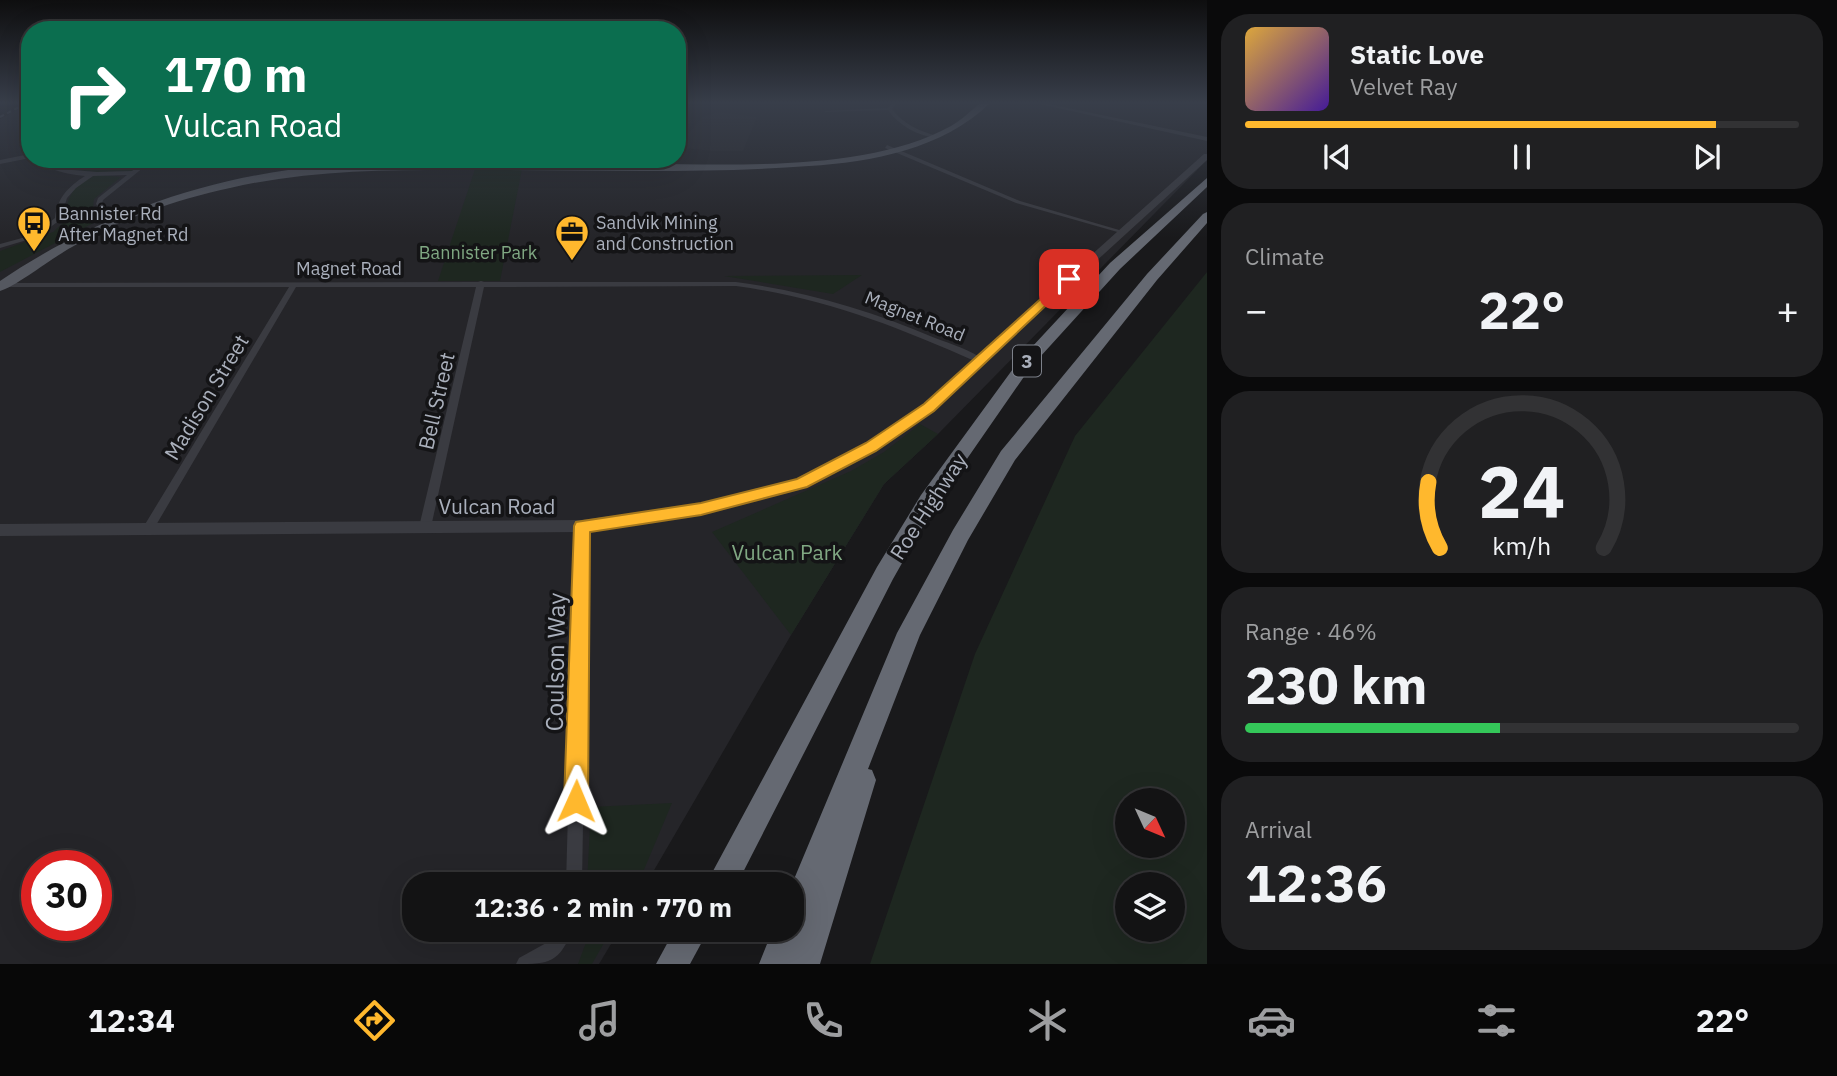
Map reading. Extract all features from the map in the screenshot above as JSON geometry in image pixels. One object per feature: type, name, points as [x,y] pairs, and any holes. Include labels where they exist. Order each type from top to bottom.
[{"type":"highway","name":"Roe Highway","points":[[727,872],[886,573],[928,500],[1024,365],[1115,266],[1207,181]]},
{"type":"highway","name":"Roe Highway","points":[[804,892],[909,633],[937,577],[1008,456],[1152,277],[1207,216]]},
{"type":"highway","points":[[804,964],[909,633]]},
{"type":"highway","points":[[672,964],[685,942]]},
{"type":"highway","points":[[683,964],[694,942]]},
{"type":"highway","points":[[775,964],[784,942]]},
{"type":"main road","points":[[686,164],[770,165],[827,161],[890,148]]},
{"type":"main road","points":[[1,284],[61,247],[124,216],[199,189],[296,170],[324,168]]},
{"type":"main road","points":[[124,216],[225,187],[306,172],[363,168]]},
{"type":"street","points":[[890,148],[1018,202],[1123,232]]},
{"type":"street","name":"Vulcan Road","points":[[0,530],[582,526],[701,509],[802,483],[871,447],[929,407],[1207,156]]},
{"type":"street","points":[[0,162],[21,158]]},
{"type":"street","points":[[57,168],[94,173],[134,173]]},
{"type":"street","points":[[124,216],[99,204],[100,199],[140,168]]},
{"type":"street","points":[[0,246],[47,230],[58,219],[58,207],[73,186],[94,173]]},
{"type":"street","name":"Magnet Road","points":[[1,284],[706,282],[774,289],[835,302],[881,317],[980,360]]},
{"type":"street","name":"Bell Street","points":[[425,527],[481,283]]},
{"type":"street","name":"Madison Street","points":[[148,529],[294,284]]},
{"type":"street","name":"Coulson Way","points":[[574,872],[582,526]]},
{"type":"street","points":[[524,964],[554,948],[557,942]]},
{"type":"shaded area","points":[[0,148],[21,148],[21,168],[686,168],[686,148],[1207,148],[1207,160],[938,434],[884,484],[791,635],[653,872],[402,872],[402,942],[612,942],[599,964],[0,964]]},
{"type":"green space","points":[[69,168],[136,168],[115,173]]},
{"type":"green space","name":"Bannister Park","points":[[475,169],[522,169],[500,281],[438,281]]},
{"type":"green space","points":[[97,175],[121,177],[94,199],[93,208],[101,215],[99,220],[0,272],[0,251],[53,232],[66,220],[67,205],[73,192],[83,182]]},
{"type":"green space","points":[[1207,272],[1207,964],[870,964],[975,654],[1075,436]]},
{"type":"green space","points":[[862,275],[833,294],[724,276]]},
{"type":"green space","name":"Vulcan Park","points":[[920,424],[938,434],[884,484],[791,635],[712,532],[851,471],[884,452]]},
{"type":"green space","points":[[672,803],[643,872],[588,872],[591,807]]},
{"type":"green space","points":[[586,942],[605,942],[592,964],[578,964]]},
{"type":"building","points":[[686,148],[744,148],[743,151]]},
{"type":"place","name":"Bannister Rd After Magnet Rd","points":[[34,253]]},
{"type":"place","name":"Sandvik Mining and Construction","points":[[572,262]]},
{"type":"route","points":[[576,801],[582,526],[701,509],[802,483],[871,447],[929,407],[1069,279]]}]
